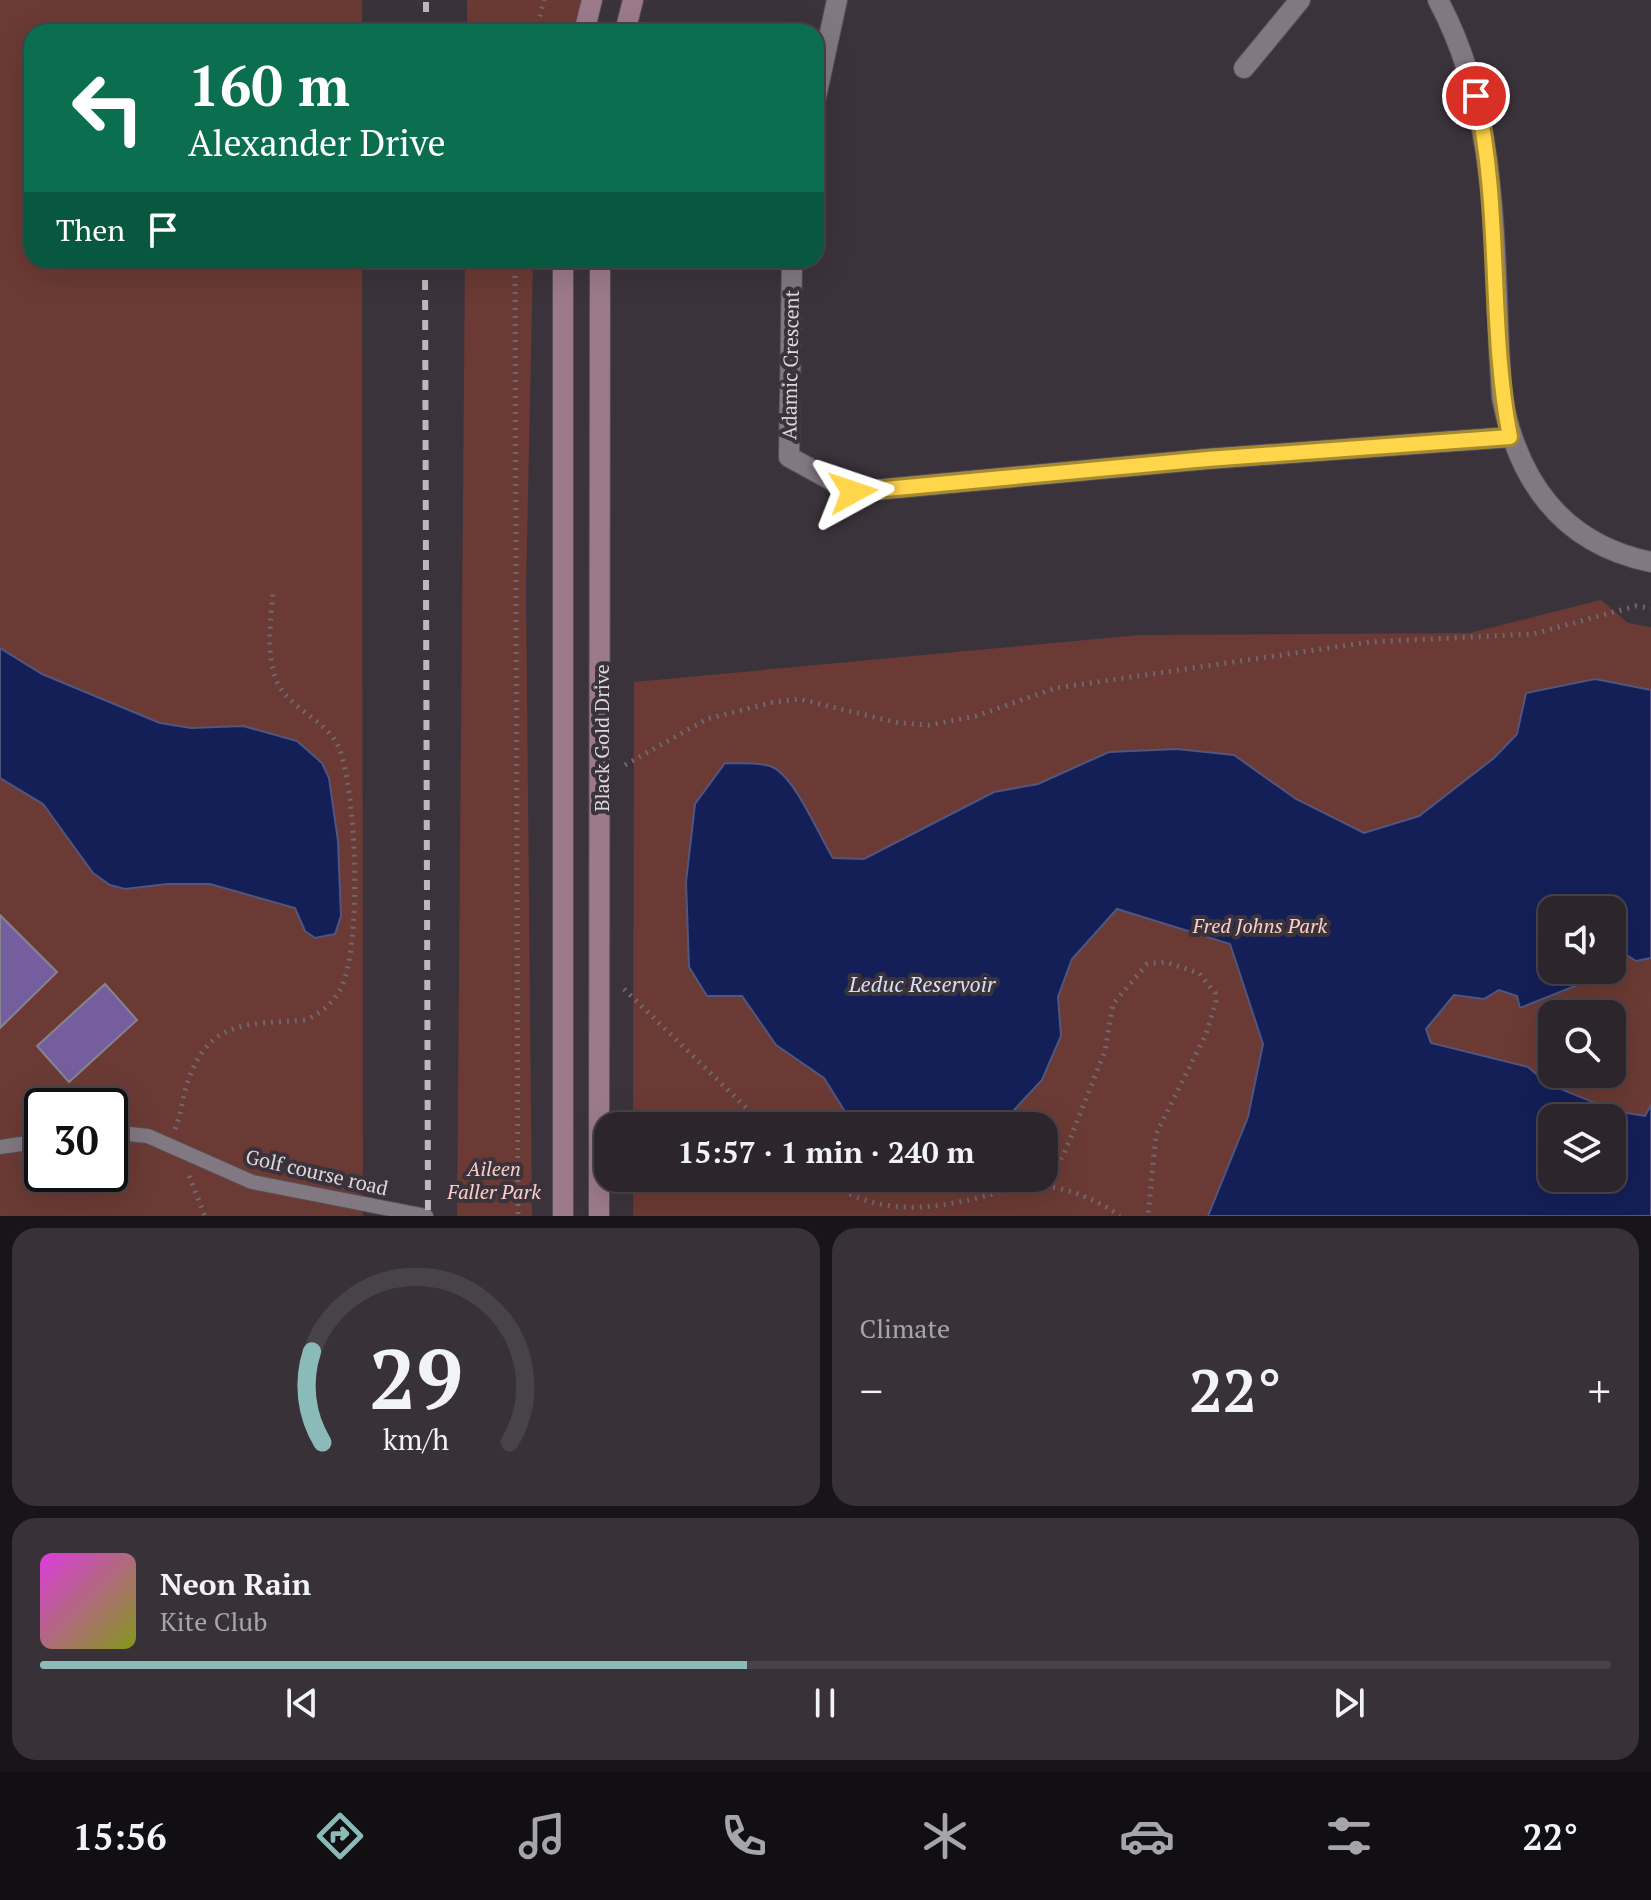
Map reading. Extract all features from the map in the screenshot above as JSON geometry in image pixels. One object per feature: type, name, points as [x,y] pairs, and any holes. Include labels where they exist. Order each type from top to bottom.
[{"type":"main road","points":[[586,24],[592,0]]},
{"type":"main road","points":[[627,24],[633,0]]},
{"type":"main road","name":"Black Gold Drive","points":[[563,268],[563,1216]]},
{"type":"main road","name":"Black Gold Drive","points":[[599,1216],[600,268]]},
{"type":"street","points":[[824,60],[837,0]]},
{"type":"street","points":[[1244,68],[1300,0]]},
{"type":"street","points":[[1438,0],[1471,75],[1487,159],[1502,398],[1510,437],[1525,471],[1543,497],[1570,525],[1588,540],[1624,556],[1651,562]]},
{"type":"street","name":"Adamic Crescent","points":[[792,268],[789,457],[853,492],[1207,459],[1510,437]]},
{"type":"lane","name":"Golf course road","points":[[128,1134],[148,1136],[252,1182],[426,1216]]},
{"type":"lane","points":[[0,1147],[24,1144]]},
{"type":"path","points":[[538,24],[544,0]]},
{"type":"path","points":[[515,268],[518,1216]]},
{"type":"path","points":[[205,1216],[190,1182],[184,1147],[168,1144],[182,1113],[189,1078],[206,1043],[228,1029],[305,1020],[317,1015],[340,989],[348,969],[354,915],[346,773],[338,746],[325,728],[275,680],[271,657],[273,592]]},
{"type":"path","points":[[625,765],[707,719],[774,702],[799,699],[899,723],[929,725],[976,716],[1056,688],[1370,642],[1533,634],[1636,606],[1651,608]]},
{"type":"path","points":[[1058,1163],[1105,1051],[1113,1004],[1147,964],[1165,962],[1199,973],[1215,993],[1216,1002],[1206,1034],[1156,1134],[1148,1216]]},
{"type":"path","points":[[624,989],[751,1112]]},
{"type":"path","points":[[1058,1189],[1120,1216]]},
{"type":"path","points":[[850,1192],[877,1206],[899,1209],[954,1204],[1000,1192]]},
{"type":"green space","points":[[0,0],[362,0],[362,24],[24,24],[24,268],[362,268],[363,1216],[0,1216]]},
{"type":"green space","points":[[467,0],[584,0],[577,24],[467,24]]},
{"type":"green space","name":"Aileen Faller Park","points":[[465,268],[533,268],[526,588],[532,1216],[457,1216]]},
{"type":"green space","name":"Fred Johns Park","points":[[1601,600],[1628,623],[1651,627],[1651,1216],[633,1216],[633,1192],[1058,1192],[1058,1112],[633,1112],[634,682],[1139,635],[1470,633]]},
{"type":"water","points":[[0,648],[42,674],[160,723],[191,728],[243,726],[297,741],[322,763],[329,778],[338,841],[341,916],[335,934],[315,938],[305,931],[295,908],[210,884],[167,884],[125,889],[110,885],[93,873],[43,804],[0,778]]},
{"type":"water","name":"Leduc Reservoir","points":[[1595,679],[1651,690],[1651,958],[1636,961],[1626,955],[1626,896],[1538,896],[1538,984],[1580,984],[1520,1008],[1517,996],[1499,990],[1484,999],[1454,995],[1426,1029],[1431,1043],[1528,1067],[1538,1076],[1538,1088],[1558,1088],[1598,1104],[1538,1104],[1538,1192],[1626,1192],[1626,1113],[1645,1116],[1651,1105],[1651,1216],[1208,1216],[1248,1117],[1263,1044],[1230,944],[1117,909],[1072,959],[1058,997],[1061,1036],[1042,1080],[1012,1112],[845,1112],[824,1078],[776,1045],[742,996],[707,996],[689,967],[686,882],[695,804],[725,763],[765,765],[779,771],[797,792],[833,858],[864,859],[994,792],[1038,784],[1109,752],[1177,749],[1234,755],[1296,799],[1364,833],[1419,816],[1494,758],[1517,734],[1526,693]]},
{"type":"building","points":[[0,915],[57,972],[0,1028]]},
{"type":"building","points":[[105,984],[137,1020],[69,1082],[37,1046]]},
{"type":"railway","points":[[426,0],[426,24]]},
{"type":"railway","points":[[425,268],[428,1216]]},
{"type":"route","points":[[853,492],[1207,459],[1510,437],[1502,398],[1493,215],[1476,96]]}]
